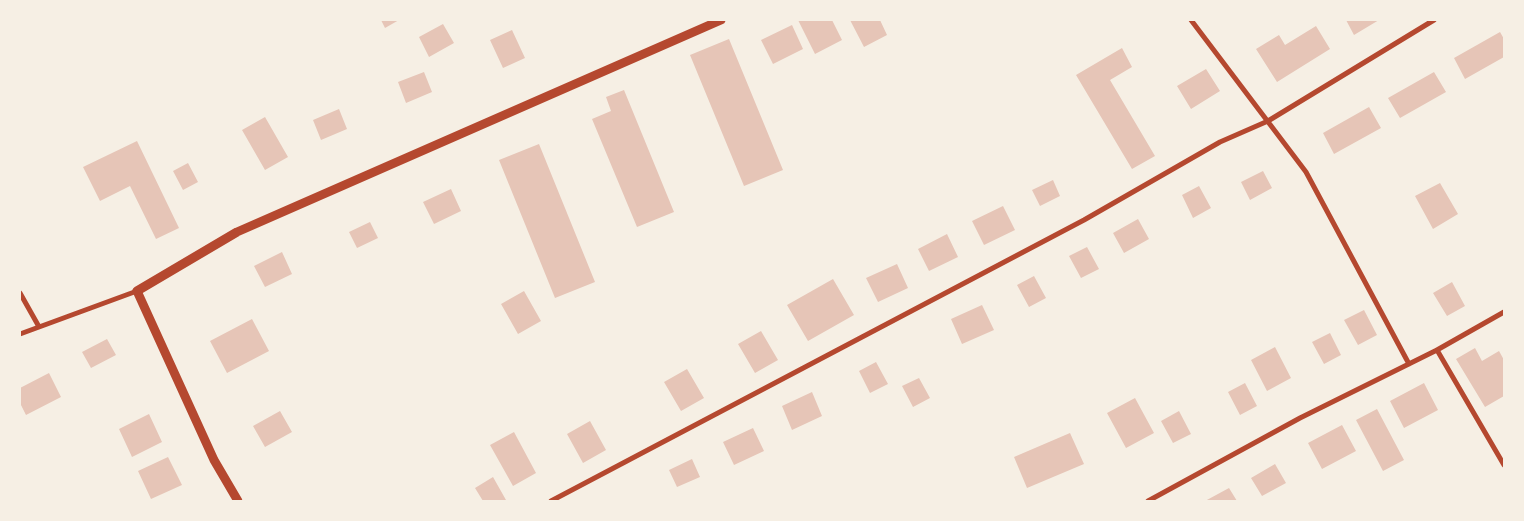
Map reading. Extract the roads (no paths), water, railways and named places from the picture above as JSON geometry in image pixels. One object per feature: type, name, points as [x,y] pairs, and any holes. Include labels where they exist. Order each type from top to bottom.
[{"type":"street","points":[[20,334],[38,325],[137,291],[237,232],[721,20]]},
{"type":"street","points":[[1191,20],[1306,172],[1409,364]]},
{"type":"street","points":[[551,501],[1084,220],[1220,142],[1268,121],[1434,20]]},
{"type":"street","points":[[137,291],[214,460],[238,501]]},
{"type":"street","points":[[20,293],[38,325]]},
{"type":"street","points":[[1148,501],[1300,418],[1437,350],[1504,312]]},
{"type":"street","points":[[1437,350],[1504,465]]}]
